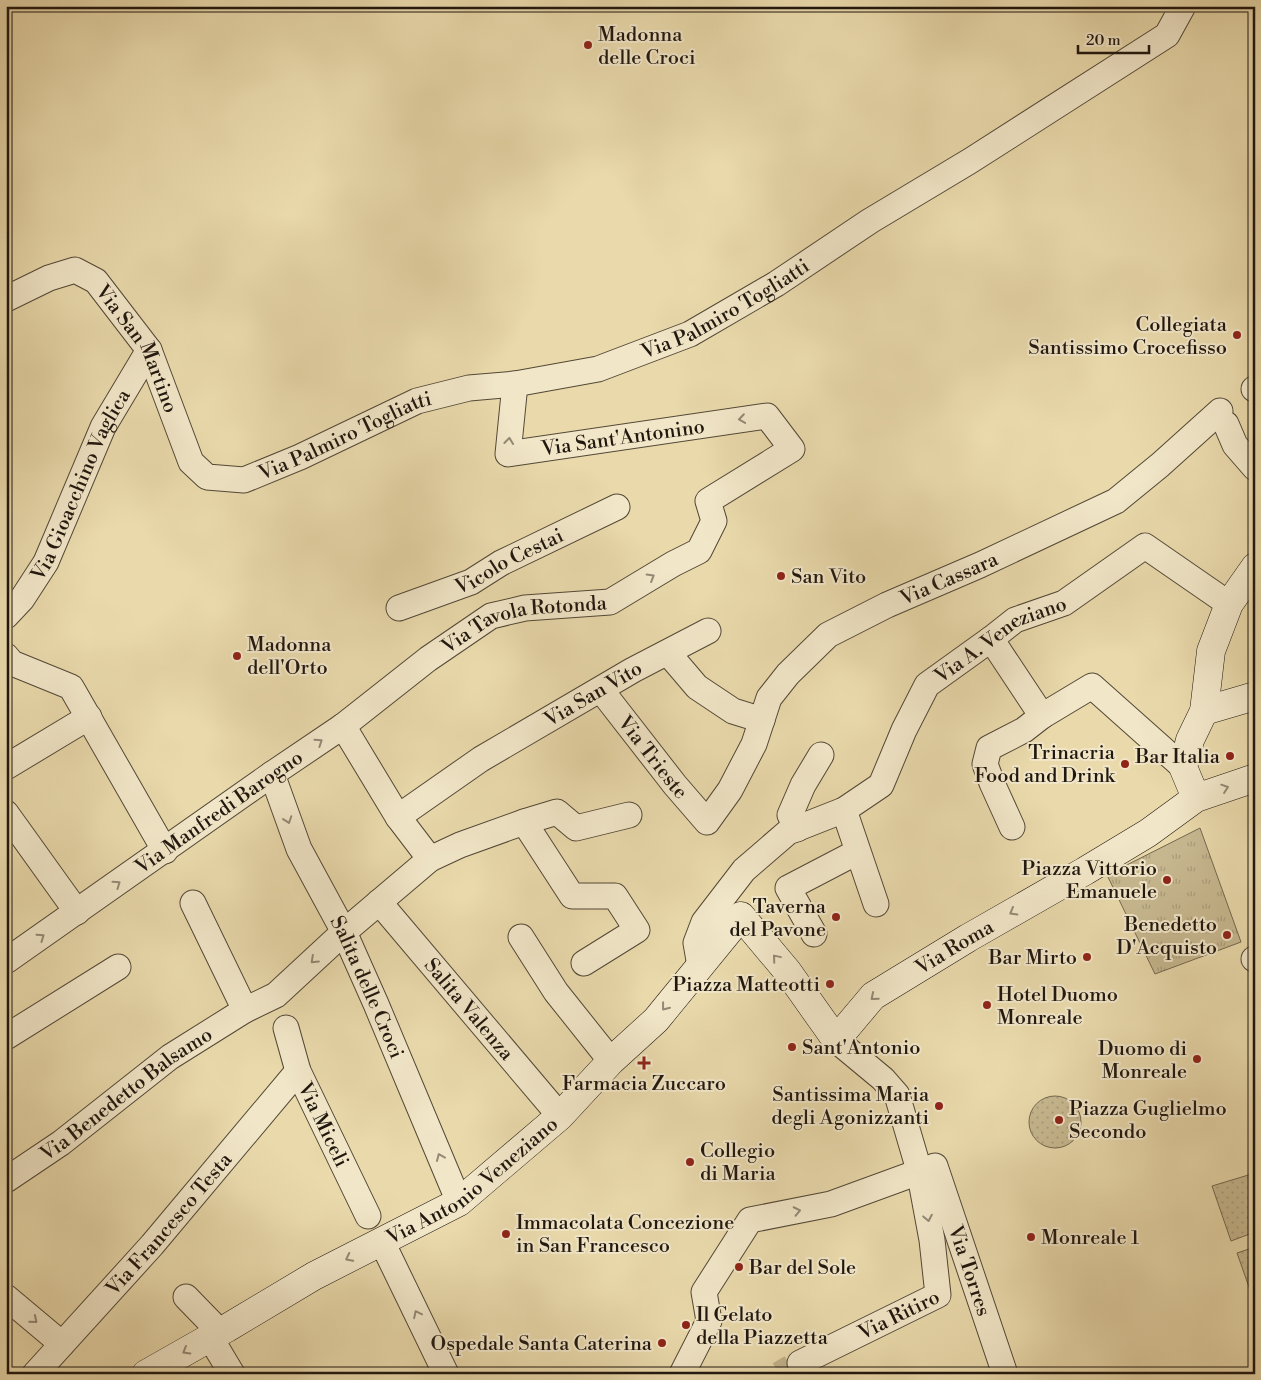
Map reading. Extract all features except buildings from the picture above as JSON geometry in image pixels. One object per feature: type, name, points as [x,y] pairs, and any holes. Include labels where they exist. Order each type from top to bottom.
[{"type":"street","name":"Via Palmiro Togliatti","points":[[206,476],[244,480],[300,457],[417,401],[470,388],[515,384],[598,369],[690,334],[776,284],[870,221],[970,161],[1167,35],[1183,6]]},
{"type":"street","name":"Via San Martino","points":[[6,299],[49,278],[75,270],[96,281],[149,350],[192,462],[206,476]]},
{"type":"street","name":"Via Gioacchino Vaglica","points":[[6,616],[22,598],[46,562],[103,427],[149,350]]},
{"type":"street","name":"Via Sant'Antonino","points":[[515,384],[508,454],[766,416],[792,449]]},
{"type":"street","name":"Via Cassara","points":[[707,822],[730,790],[754,744],[769,698],[788,674],[828,635],[887,605],[980,565],[1116,501],[1223,418],[1235,445],[1255,468]]},
{"type":"street","name":"Via Tavola Rotonda","points":[[428,658],[491,616],[525,608],[610,602],[673,564],[699,551],[714,521],[708,501],[792,449]]},
{"type":"street","name":"Vicolo Cestai","points":[[399,608],[471,582],[501,563],[617,507]]},
{"type":"street","name":"Via A. Veneziano","points":[[700,966],[696,943],[704,922],[744,870],[788,832],[844,810],[881,785],[904,730],[927,685],[1015,620],[1064,603],[1145,546],[1229,604]]},
{"type":"street","points":[[1183,767],[1190,740],[1204,711],[1211,651],[1229,604],[1255,567]]},
{"type":"street","name":"Via San Vito","points":[[398,817],[481,759],[633,670],[708,632]]},
{"type":"street","points":[[991,639],[1042,716]]},
{"type":"street","points":[[668,653],[697,687],[733,711],[762,720]]},
{"type":"street","points":[[6,656],[12,663],[70,687],[94,725],[165,851]]},
{"type":"street","name":"Via Manfredi Barogno","points":[[6,962],[272,774],[344,726],[428,658]]},
{"type":"street","points":[[1012,827],[984,764],[989,748],[1024,730],[1042,716],[1092,686],[1183,767],[1196,798]]},
{"type":"street","name":"Via Trieste","points":[[601,690],[707,822]]},
{"type":"street","points":[[1204,711],[1255,696]]},
{"type":"street","points":[[6,767],[94,725]]},
{"type":"street","points":[[344,726],[398,817],[430,859]]},
{"type":"street","points":[[797,829],[790,815],[803,785],[821,756]]},
{"type":"street","name":"Salita delle Croci","points":[[272,774],[299,849],[344,932],[459,1202]]},
{"type":"street","name":"Via Roma","points":[[836,1040],[873,996],[968,938],[1085,871],[1148,832],[1196,798],[1255,778]]},
{"type":"street","points":[[844,810],[876,904]]},
{"type":"street","name":"Via Benedetto Balsamo","points":[[6,1180],[61,1143],[170,1057],[246,1010],[276,995],[344,932],[430,859],[460,845],[557,812],[576,828],[629,815]]},
{"type":"street","points":[[6,813],[76,912]]},
{"type":"street","points":[[524,822],[572,896],[614,896],[637,930],[584,963]]},
{"type":"street","points":[[814,934],[788,888],[857,852]]},
{"type":"street","name":"Salita Valenza","points":[[379,902],[560,1116]]},
{"type":"street","points":[[193,903],[246,1010]]},
{"type":"street","name":"Via Antonio Veneziano","points":[[146,1374],[314,1276],[459,1202],[560,1116],[611,1062],[656,1020],[741,916],[788,972],[836,1040]]},
{"type":"street","points":[[521,937],[556,992],[611,1062]]},
{"type":"street","points":[[6,1037],[118,967]]},
{"type":"street","name":"Via Miceli","points":[[286,1028],[298,1071],[368,1216]]},
{"type":"street","points":[[682,1374],[709,1321],[704,1292],[750,1220],[831,1204],[927,1168],[897,1095],[883,1078],[836,1040]]},
{"type":"street","name":"Via Francesco Testa","points":[[35,1374],[148,1249],[298,1071]]},
{"type":"street","name":"Via Ritiro","points":[[800,1363],[938,1295],[927,1168]]},
{"type":"street","name":"Via Torres","points":[[927,1168],[1005,1374]]},
{"type":"street","points":[[382,1242],[446,1374]]},
{"type":"street","points":[[6,1297],[62,1344]]},
{"type":"street","points":[[186,1297],[215,1335],[232,1374]]},
{"type":"green space","points":[[1200,828],[1241,942],[1155,974],[1107,875]]},
{"type":"green space","points":[[1055,1096],[1065,1098],[1073,1104],[1079,1112],[1081,1122],[1079,1132],[1073,1140],[1065,1146],[1055,1148],[1045,1146],[1037,1140],[1031,1132],[1029,1122],[1031,1112],[1037,1104],[1045,1098]]},
{"type":"green space","points":[[1255,1173],[1255,1232],[1231,1241],[1212,1186]]},
{"type":"green space","points":[[1255,1247],[1255,1304],[1237,1253]]},
{"type":"tunnel","points":[[779,1374],[791,1367]]},
{"type":"place","name":"Madonna delle Croci","points":[[588,45]]},
{"type":"place","name":"Collegiata Santissimo Crocefisso","points":[[1237,335]]},
{"type":"place","name":"San Vito","points":[[781,576]]},
{"type":"place","name":"Madonna dell'Orto","points":[[237,656]]},
{"type":"place","name":"Bar Italia","points":[[1230,756]]},
{"type":"place","name":"Trinacria Food and Drink","points":[[1125,764]]},
{"type":"place","name":"Piazza Vittorio Emanuele","points":[[1167,880]]},
{"type":"place","name":"Taverna del Pavone","points":[[836,917]]},
{"type":"place","name":"Benedetto D'Acquisto","points":[[1227,935]]},
{"type":"place","name":"Bar Mirto","points":[[1087,957]]},
{"type":"place","name":"Piazza Matteotti","points":[[830,984]]},
{"type":"place","name":"Hotel Duomo Monreale","points":[[987,1005]]},
{"type":"place","name":"Sant'Antonio","points":[[792,1047]]},
{"type":"place","name":"Duomo di Monreale","points":[[1197,1059]]},
{"type":"place","name":"Farmacia Zuccaro","points":[[644,1063]]},
{"type":"place","name":"Santissima Maria degli Agonizzanti","points":[[939,1106]]},
{"type":"place","name":"Piazza Guglielmo Secondo","points":[[1059,1120]]},
{"type":"place","name":"Collegio di Maria","points":[[690,1162]]},
{"type":"place","name":"Immacolata Concezione in San Francesco","points":[[506,1234]]},
{"type":"place","name":"Monreale 1","points":[[1031,1237]]},
{"type":"place","name":"Bar del Sole","points":[[739,1267]]},
{"type":"place","name":"Il Gelato della Piazzetta","points":[[686,1325]]},
{"type":"place","name":"Ospedale Santa Caterina","points":[[662,1343]]}]
